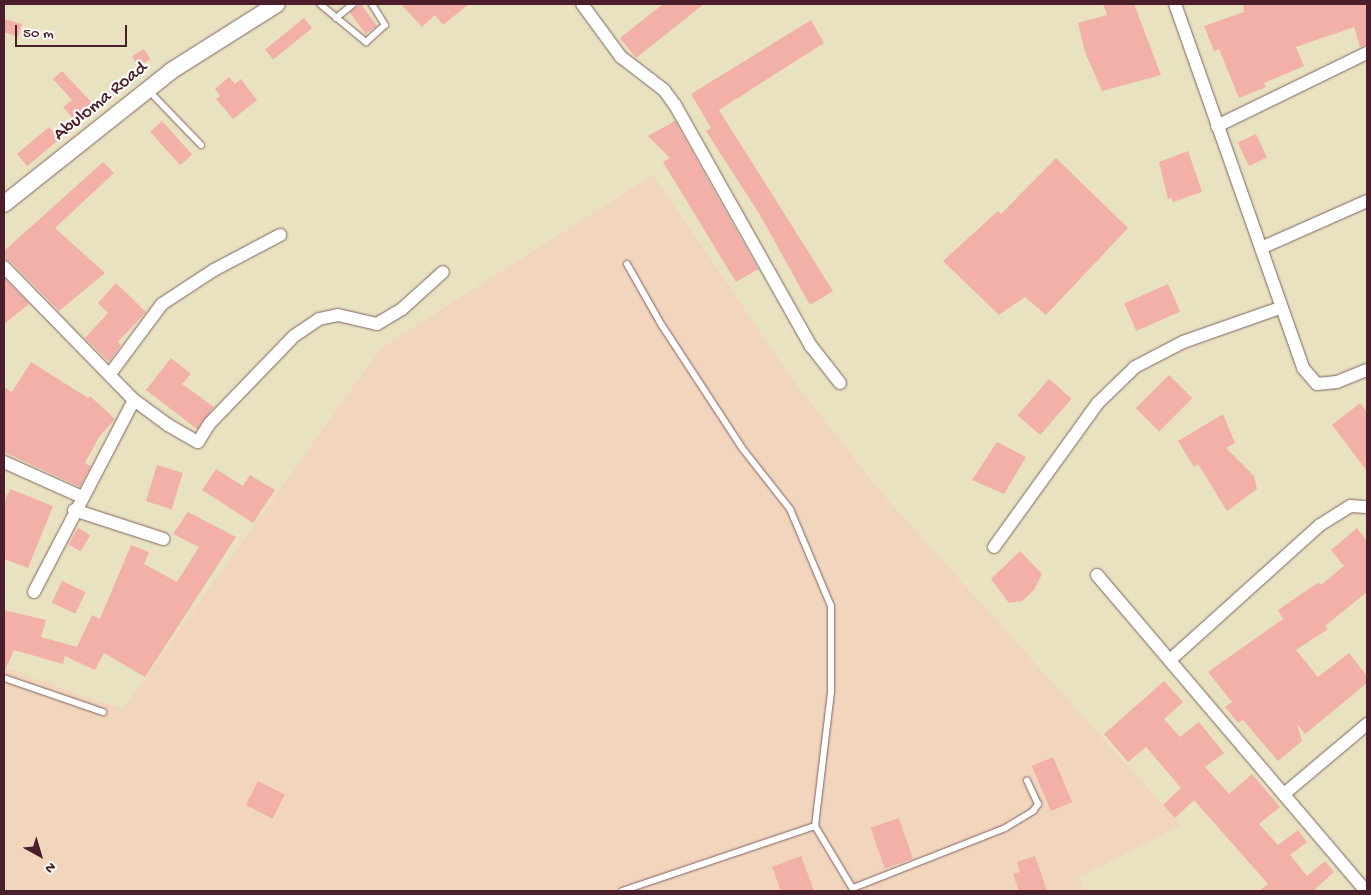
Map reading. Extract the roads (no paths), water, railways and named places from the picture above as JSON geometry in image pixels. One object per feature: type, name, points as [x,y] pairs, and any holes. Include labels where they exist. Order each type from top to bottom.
[{"type":"street","name":"Abuloma Road","points":[[4,204],[171,71],[277,4]]},
{"type":"street","points":[[582,4],[621,58],[664,90],[675,105],[811,346],[840,383]]},
{"type":"street","points":[[1175,4],[1262,248],[1280,308],[1303,368],[1317,384],[1338,382],[1367,370]]},
{"type":"street","points":[[1218,126],[1367,53]]},
{"type":"street","points":[[1262,248],[1367,201]]},
{"type":"street","points":[[110,374],[162,304],[214,270],[280,235]]},
{"type":"street","points":[[4,268],[134,400],[168,425],[198,442],[210,423],[294,336],[319,319],[338,315],[377,324],[402,309],[443,272]]},
{"type":"street","points":[[994,547],[1098,403],[1135,367],[1183,342],[1280,308]]},
{"type":"street","points":[[34,592],[74,510],[134,400]]},
{"type":"street","points":[[4,462],[82,497]]},
{"type":"street","points":[[1170,660],[1320,524],[1350,506],[1367,507]]},
{"type":"street","points":[[74,510],[163,539]]},
{"type":"street","points":[[1097,574],[1366,891]]},
{"type":"street","points":[[1284,794],[1367,724]]},
{"type":"lane","points":[[320,4],[366,42],[385,25],[372,4]]},
{"type":"lane","points":[[336,18],[353,4]]},
{"type":"lane","points":[[148,90],[201,145]]},
{"type":"lane","points":[[627,264],[661,324],[736,439],[790,509],[831,606],[831,692],[815,826],[854,890],[1005,828],[1033,811],[1038,804],[1027,780]]},
{"type":"lane","points":[[4,678],[103,712]]},
{"type":"lane","points":[[622,891],[815,826]]}]
